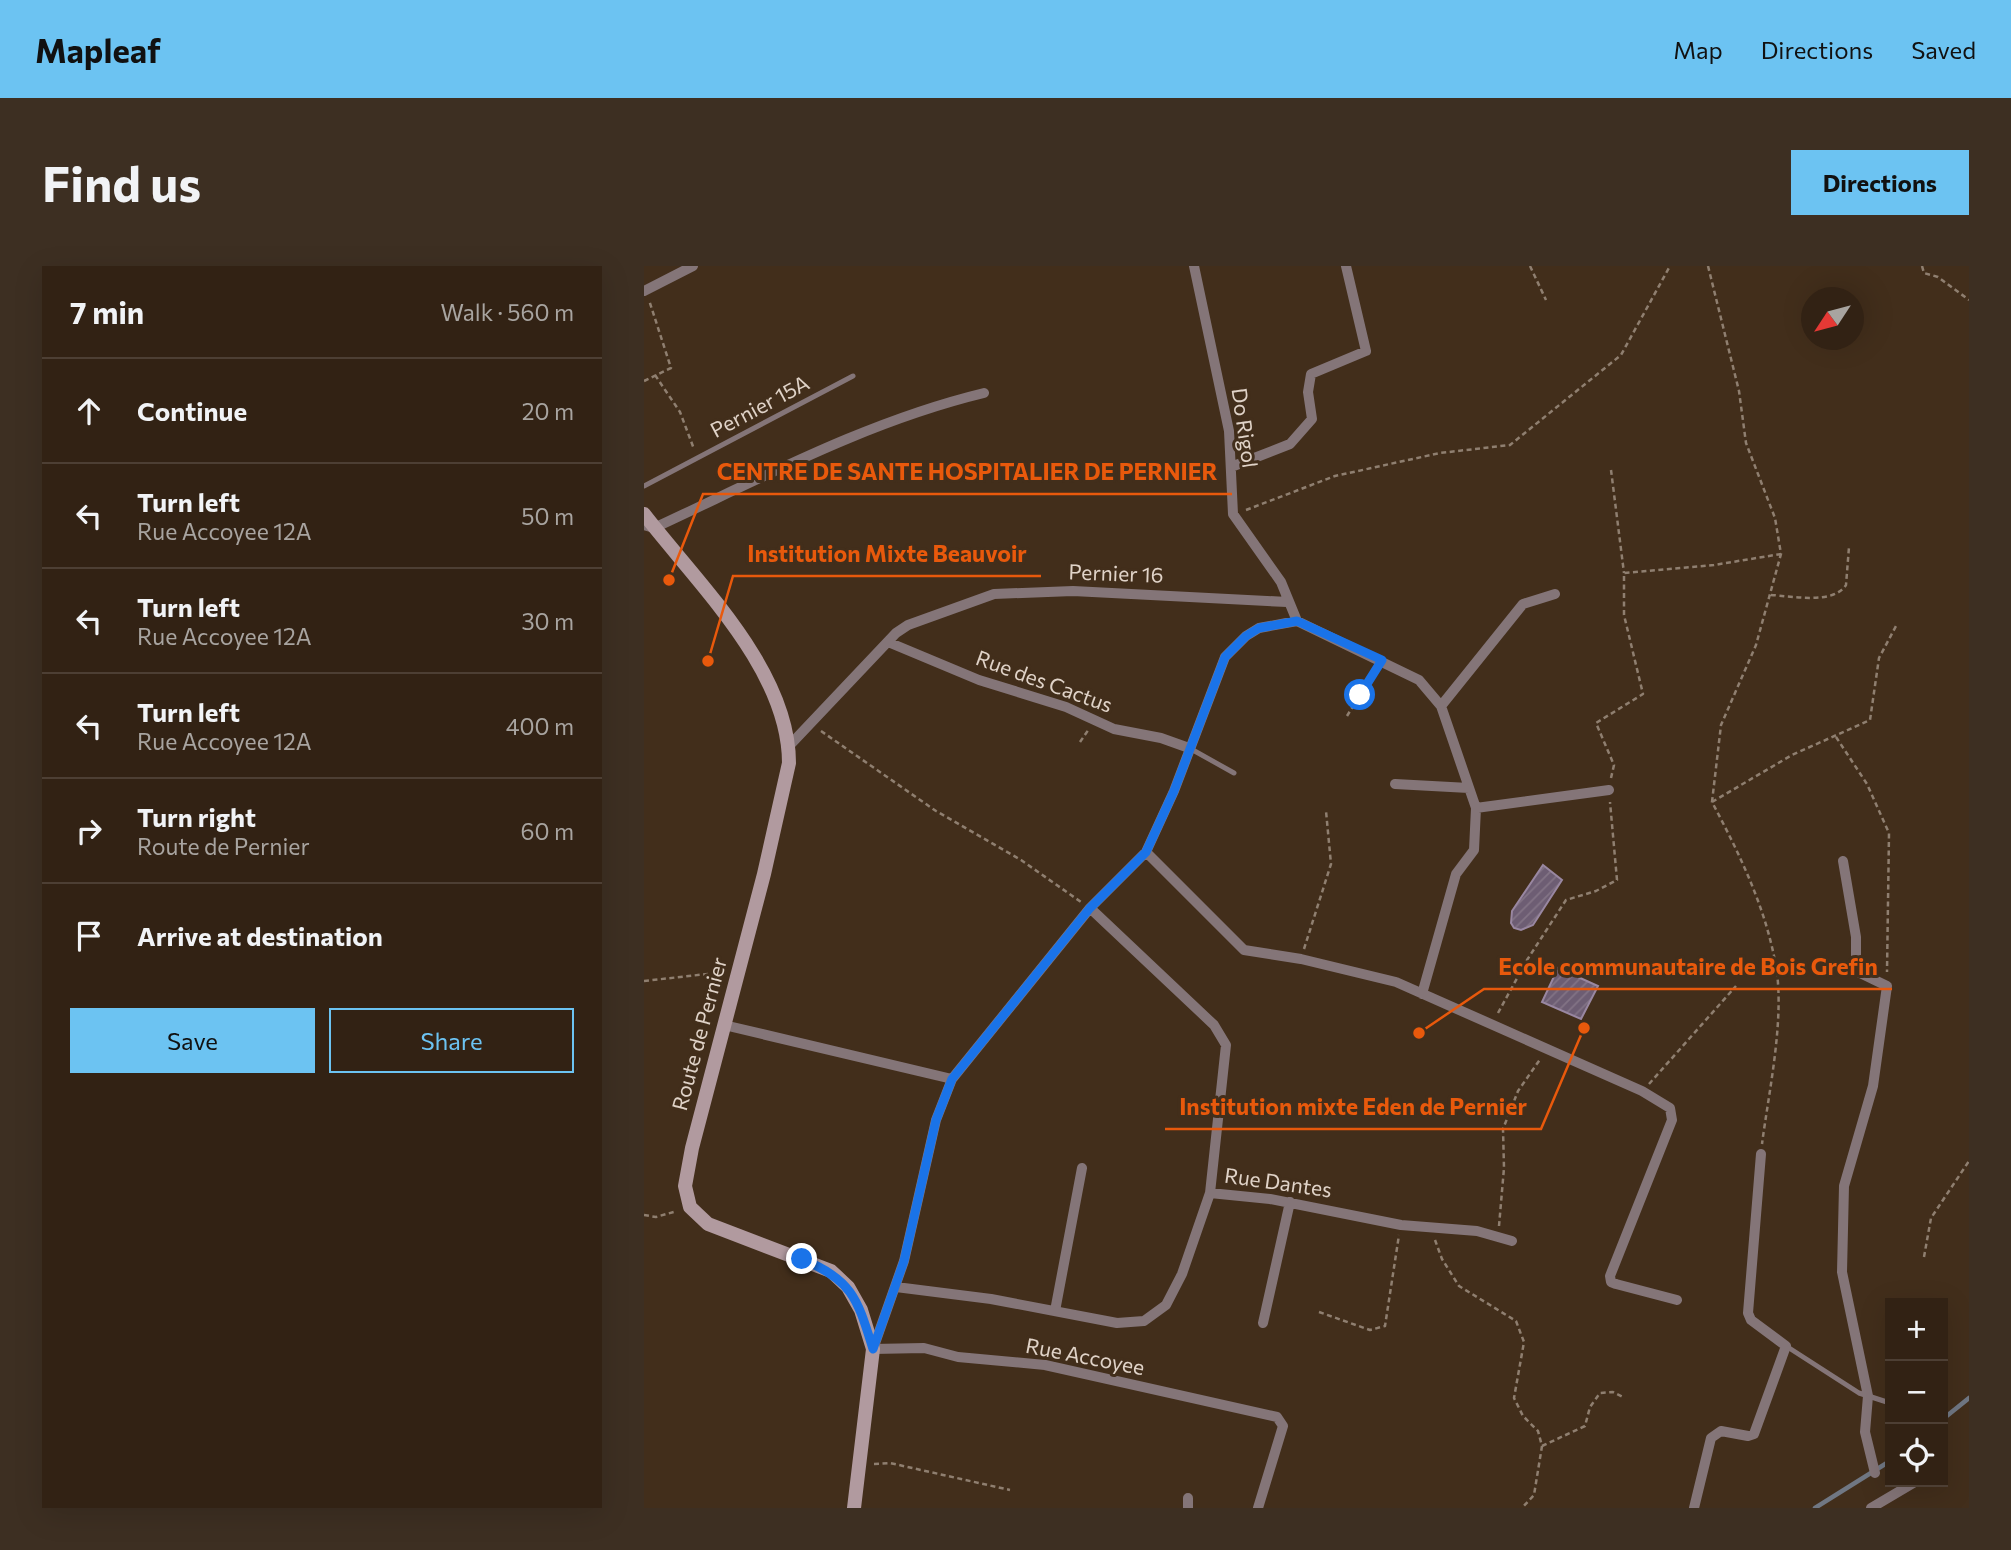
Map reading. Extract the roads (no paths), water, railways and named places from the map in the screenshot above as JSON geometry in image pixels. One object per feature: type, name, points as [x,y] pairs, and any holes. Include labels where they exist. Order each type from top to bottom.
[{"type":"street","points":[[645,290],[693,266]]},
{"type":"street","name":"Do Rigol","points":[[1194,266],[1230,431],[1233,514],[1281,582],[1287,602]]},
{"type":"street","points":[[1231,467],[1290,444],[1311,419],[1308,392],[1311,374],[1366,351],[1346,266]]},
{"type":"street","points":[[649,526],[872,428],[936,405],[984,393]]},
{"type":"street","name":"Route de Pernier","points":[[644,514],[649,526],[751,652],[776,699],[789,746],[789,763],[775,825],[692,1148],[685,1186],[690,1207],[708,1224],[831,1271],[848,1287],[861,1310],[873,1349]]},
{"type":"street","name":"Pernier 16","points":[[789,746],[888,642],[908,625],[994,594],[1073,591],[1287,602]]},
{"type":"street","points":[[1441,706],[1524,604],[1555,594]]},
{"type":"street","points":[[1287,602],[1297,621]]},
{"type":"street","points":[[854,1508],[873,1349],[896,1287],[936,1120],[952,1079],[1090,908],[1146,852],[1225,657],[1246,636],[1259,628],[1297,621],[1419,680],[1441,706],[1476,808],[1474,850],[1456,874],[1422,994]]},
{"type":"street","name":"Rue des Cactus","points":[[888,642],[979,680],[1066,707],[1114,729],[1161,738],[1189,748]]},
{"type":"street","points":[[1395,784],[1469,788]]},
{"type":"street","points":[[1476,808],[1609,790]]},
{"type":"street","points":[[1146,852],[1244,950],[1301,959],[1396,982],[1642,1091],[1670,1108],[1672,1120],[1609,1276],[1611,1282],[1677,1300]]},
{"type":"street","points":[[1843,860],[1856,937],[1856,971],[1887,986],[1873,1086],[1844,1186],[1842,1272],[1868,1396],[1865,1432],[1875,1473]]},
{"type":"street","name":"Rue Dantes","points":[[1090,908],[1214,1025],[1226,1045],[1210,1193],[1290,1202],[1401,1225],[1477,1231],[1512,1241]]},
{"type":"street","points":[[724,1025],[952,1079]]},
{"type":"street","points":[[1694,1508],[1712,1438],[1721,1431],[1748,1436],[1754,1434],[1786,1346],[1751,1320],[1748,1312],[1760,1154]]},
{"type":"street","points":[[1055,1311],[1082,1168]]},
{"type":"street","points":[[896,1287],[990,1299],[1117,1323],[1144,1321],[1166,1306],[1182,1274],[1210,1193]]},
{"type":"street","points":[[1263,1323],[1290,1202]]},
{"type":"street","name":"Rue Accoyee","points":[[873,1349],[924,1348],[958,1357],[1045,1365],[1277,1418],[1283,1426],[1258,1508]]},
{"type":"street","points":[[1871,1508],[1907,1487]]},
{"type":"lane","name":"Pernier 15A","points":[[644,486],[853,376]]},
{"type":"lane","points":[[1189,748],[1234,774]]},
{"type":"lane","points":[[1786,1346],[1868,1396],[1885,1401]]},
{"type":"waterway","points":[[1948,1415],[1969,1398]]},
{"type":"waterway","points":[[1815,1508],[1885,1464]]},
{"type":"place","name":"CENTRE DE SANTE HOSPITALIER DE PERNIER","points":[[669,580]]},
{"type":"place","name":"Institution Mixte Beauvoir","points":[[708,661]]},
{"type":"place","name":"Institution mixte Eden de Pernier","points":[[1584,1028]]},
{"type":"place","name":"Ecole communautaire de Bois Grefin","points":[[1419,1033]]}]
